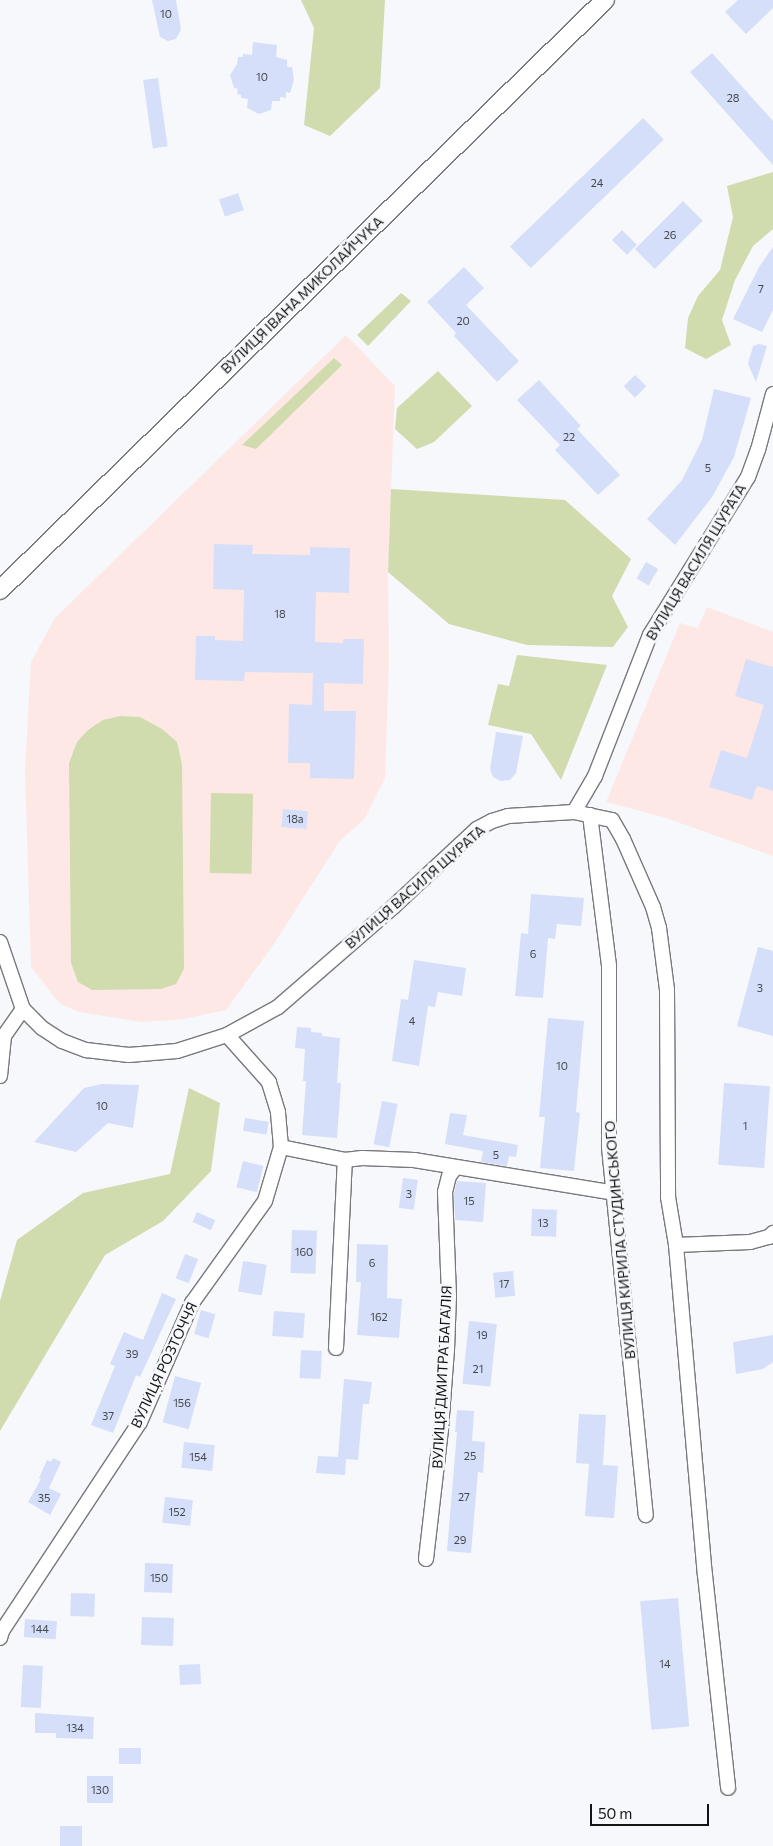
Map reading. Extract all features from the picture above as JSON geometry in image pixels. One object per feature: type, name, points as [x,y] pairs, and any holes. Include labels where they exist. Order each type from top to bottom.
[{"type":"street","name":"ВУЛИЦЯ ІВАНА МИКОЛАЙЧУКА","points":[[0,590],[605,0]]},
{"type":"street","name":"ВУЛИЦЯ ВАСИЛЯ ЩУРАТА","points":[[0,942],[23,1009],[42,1028],[62,1041],[86,1050],[129,1054],[177,1051],[227,1035],[278,1006],[393,907],[477,829],[492,821],[508,816],[574,812],[595,776],[650,635],[748,477],[758,450],[773,394]]},
{"type":"street","points":[[574,812],[612,820],[620,832],[653,907],[659,928],[667,990],[668,1197],[676,1245],[705,1575],[728,1788]]},
{"type":"street","name":"ВУЛИЦЯ КИРИЛА СТУДИНСЬКОГО","points":[[590,815],[609,966],[609,1147],[646,1515]]},
{"type":"street","points":[[0,1076],[2,1037],[23,1009]]},
{"type":"street","name":"ВУЛИЦЯ РОЗТОЧЧЯ","points":[[0,1638],[11,1617],[140,1422],[192,1302],[265,1201],[281,1147],[278,1112],[269,1082],[227,1035]]},
{"type":"street","points":[[281,1147],[345,1160],[362,1158],[414,1160],[615,1193]]},
{"type":"street","points":[[336,1348],[345,1160]]},
{"type":"street","name":"ВУЛИЦЯ ДМИТРА БАГАЛІЯ","points":[[426,1559],[442,1429],[447,1350],[449,1296],[445,1192],[447,1181],[456,1167]]},
{"type":"street","points":[[676,1245],[750,1242],[773,1233]]},
{"type":"shaded area","points":[[346,335],[395,386],[388,572],[389,661],[385,778],[365,818],[339,842],[274,944],[226,1010],[184,1019],[142,1022],[79,1012],[60,1004],[31,967],[25,770],[31,662],[55,618]]},
{"type":"shaded area","points":[[707,607],[773,632],[773,856],[663,817],[606,802],[680,623],[698,628]]},
{"type":"green space","points":[[301,0],[385,0],[380,88],[330,136],[304,125],[314,28]]},
{"type":"green space","points":[[773,172],[773,229],[753,246],[735,280],[722,320],[731,345],[706,359],[685,348],[688,318],[698,296],[720,270],[733,217],[727,186]]},
{"type":"green space","points":[[401,293],[411,301],[368,346],[357,335]]},
{"type":"green space","points":[[334,358],[342,365],[256,449],[242,445]]},
{"type":"green space","points":[[438,371],[472,406],[434,442],[417,449],[395,429],[397,408]]},
{"type":"green space","points":[[391,489],[565,500],[631,559],[612,596],[628,627],[613,647],[527,645],[449,624],[388,572]]},
{"type":"green space","points":[[517,655],[607,665],[561,780],[531,734],[488,725],[498,684],[509,686]]},
{"type":"green space","points":[[120,716],[140,717],[162,729],[177,742],[182,764],[184,969],[176,984],[161,989],[92,990],[78,982],[71,963],[69,763],[77,742],[88,730],[103,720]]},
{"type":"green space","points":[[211,793],[253,794],[252,874],[210,873]]},
{"type":"green space","points":[[189,1088],[220,1103],[211,1171],[163,1221],[105,1255],[0,1431],[0,1301],[17,1240],[83,1193],[170,1174]]},
{"type":"building","points":[[152,0],[176,0],[181,29],[176,39],[168,41],[160,37]]},
{"type":"building","points":[[738,0],[773,0],[773,8],[746,34],[725,12]]},
{"type":"building","points":[[253,42],[277,45],[276,57],[287,60],[287,67],[292,67],[294,80],[290,93],[286,92],[286,98],[280,97],[280,101],[272,101],[271,110],[259,114],[247,108],[248,99],[241,98],[241,95],[237,94],[238,89],[234,88],[230,75],[237,64],[238,57],[243,57],[243,54],[252,55]]},
{"type":"building","points":[[712,53],[773,121],[773,165],[690,72]]},
{"type":"building","points":[[158,78],[168,146],[153,148],[143,80]]},
{"type":"building","points":[[643,118],[664,140],[531,268],[510,247]]},
{"type":"building","points":[[238,193],[244,210],[225,217],[219,200]]},
{"type":"building","points":[[683,201],[703,221],[655,269],[635,249]]},
{"type":"building","points":[[622,230],[637,245],[627,255],[612,240]]},
{"type":"building","points":[[773,247],[773,310],[762,332],[733,319],[759,267]]},
{"type":"building","points":[[464,267],[484,288],[466,305],[519,361],[497,382],[454,336],[456,333],[427,302]]},
{"type":"building","points":[[759,344],[767,346],[756,382],[748,364],[753,346]]},
{"type":"building","points":[[635,375],[646,386],[635,398],[624,386]]},
{"type":"building","points":[[539,380],[581,426],[577,429],[620,475],[598,495],[555,450],[560,445],[517,400]]},
{"type":"building","points":[[714,389],[751,398],[734,457],[712,497],[675,545],[647,519],[682,480],[702,440]]},
{"type":"building","points":[[214,544],[253,545],[252,554],[310,555],[310,547],[350,548],[349,593],[316,592],[315,642],[343,643],[343,639],[364,639],[363,684],[324,683],[324,711],[356,711],[354,779],[310,778],[310,763],[288,763],[289,704],[312,705],[313,673],[245,672],[244,681],[195,680],[196,636],[215,636],[215,640],[243,641],[244,590],[213,589]]},
{"type":"building","points":[[646,562],[658,569],[649,585],[636,578]]},
{"type":"building","points":[[746,659],[773,667],[773,791],[757,786],[752,800],[709,787],[721,750],[747,758],[764,705],[735,696]]},
{"type":"building","points":[[496,732],[523,736],[516,773],[510,780],[501,781],[493,777],[490,769]]},
{"type":"building","points":[[283,809],[308,811],[306,829],[281,827]]},
{"type":"building","points":[[531,894],[584,898],[581,926],[557,924],[555,939],[548,938],[543,998],[515,996],[521,933],[528,934]]},
{"type":"building","points":[[758,947],[773,951],[773,1036],[737,1026]]},
{"type":"building","points":[[414,960],[466,968],[462,996],[438,992],[435,1007],[428,1006],[419,1066],[392,1061],[401,999],[408,1000]]},
{"type":"building","points":[[548,1018],[584,1021],[576,1112],[580,1113],[574,1171],[540,1168],[545,1117],[539,1117]]},
{"type":"building","points":[[297,1027],[311,1028],[311,1032],[322,1033],[322,1036],[340,1038],[337,1083],[341,1083],[337,1138],[302,1135],[306,1081],[303,1081],[305,1049],[295,1048]]},
{"type":"building","points":[[724,1083],[770,1086],[764,1168],[718,1165]]},
{"type":"building","points":[[102,1084],[139,1085],[133,1128],[108,1123],[76,1152],[34,1142],[84,1088]]},
{"type":"building","points":[[382,1101],[398,1104],[389,1147],[374,1144]]},
{"type":"building","points":[[450,1113],[467,1115],[463,1135],[518,1145],[516,1157],[509,1156],[507,1166],[481,1162],[483,1151],[445,1144]]},
{"type":"building","points":[[245,1118],[269,1122],[267,1135],[243,1131]]},
{"type":"building","points":[[243,1161],[263,1166],[257,1192],[236,1187]]},
{"type":"building","points":[[403,1178],[418,1180],[414,1210],[399,1208]]},
{"type":"building","points":[[457,1181],[486,1183],[483,1222],[455,1220],[454,1193]]},
{"type":"building","points":[[532,1209],[557,1210],[556,1237],[531,1236]]},
{"type":"building","points":[[197,1212],[215,1220],[211,1230],[193,1222]]},
{"type":"building","points":[[292,1230],[317,1231],[315,1274],[290,1273]]},
{"type":"building","points":[[357,1244],[388,1245],[387,1298],[402,1299],[399,1338],[357,1335],[361,1282],[356,1282]]},
{"type":"building","points":[[185,1254],[198,1259],[189,1283],[176,1278]]},
{"type":"building","points":[[243,1261],[267,1265],[262,1295],[238,1292]]},
{"type":"building","points":[[513,1271],[515,1296],[495,1298],[493,1273]]},
{"type":"building","points":[[162,1293],[176,1299],[140,1377],[136,1375],[113,1433],[91,1425],[115,1366],[110,1364],[124,1332],[143,1340]]},
{"type":"building","points":[[201,1310],[215,1314],[209,1338],[194,1334]]},
{"type":"building","points":[[274,1311],[305,1313],[303,1338],[272,1336]]},
{"type":"building","points":[[469,1321],[497,1324],[490,1387],[462,1384]]},
{"type":"building","points":[[773,1335],[773,1362],[763,1369],[736,1374],[733,1342]]},
{"type":"building","points":[[301,1350],[322,1351],[321,1379],[300,1378]]},
{"type":"building","points":[[175,1376],[201,1383],[189,1429],[163,1422]]},
{"type":"building","points":[[344,1379],[372,1382],[369,1404],[363,1404],[358,1460],[346,1459],[345,1475],[316,1473],[318,1456],[338,1457]]},
{"type":"building","points":[[457,1410],[474,1411],[472,1441],[485,1442],[483,1473],[478,1472],[471,1553],[447,1551],[457,1432],[455,1432]]},
{"type":"building","points":[[579,1414],[606,1415],[603,1465],[618,1466],[614,1518],[585,1516],[589,1464],[576,1463]]},
{"type":"building","points":[[184,1442],[215,1445],[212,1471],[181,1468]]},
{"type":"building","points":[[53,1458],[61,1462],[49,1488],[61,1494],[50,1515],[28,1502],[41,1479],[39,1478],[47,1460],[51,1462]]},
{"type":"building","points":[[165,1497],[193,1500],[190,1526],[162,1523]]},
{"type":"building","points":[[145,1563],[173,1564],[172,1593],[144,1592]]},
{"type":"building","points":[[71,1593],[95,1594],[94,1617],[70,1616]]},
{"type":"building","points":[[678,1598],[689,1727],[651,1730],[640,1601]]},
{"type":"building","points":[[142,1617],[174,1618],[173,1646],[141,1645]]},
{"type":"building","points":[[25,1619],[57,1621],[56,1639],[24,1637]]},
{"type":"building","points":[[200,1664],[201,1684],[180,1685],[179,1665]]},
{"type":"building","points":[[23,1665],[43,1666],[41,1708],[21,1707]]},
{"type":"building","points":[[35,1713],[94,1717],[93,1739],[56,1738],[56,1733],[35,1733]]},
{"type":"building","points":[[119,1748],[141,1748],[141,1764],[119,1764]]},
{"type":"building","points":[[87,1776],[113,1776],[113,1803],[87,1803]]},
{"type":"building","points":[[60,1826],[82,1826],[82,1846],[60,1846]]}]
